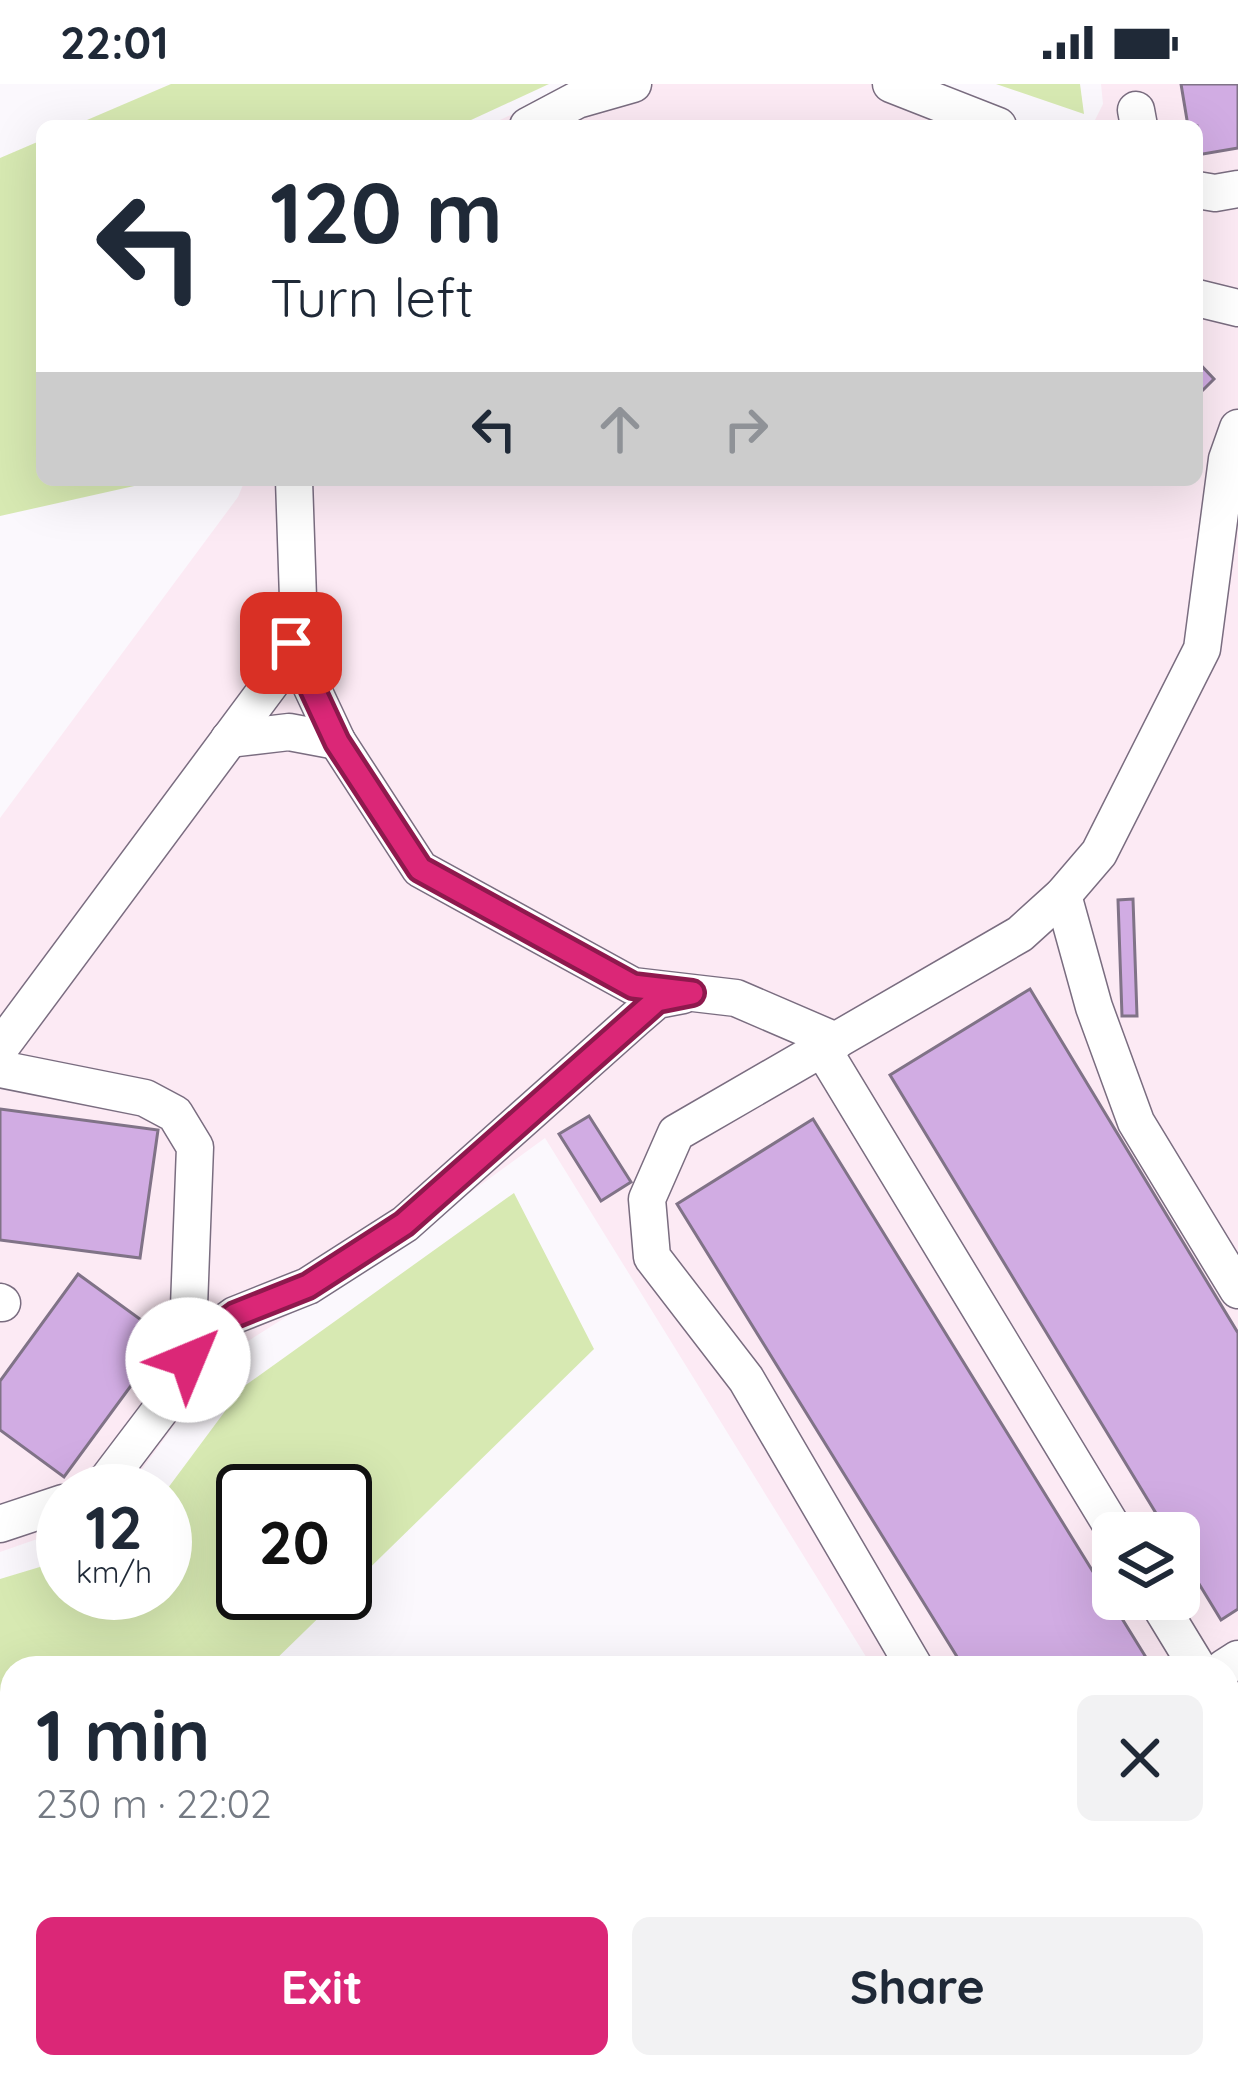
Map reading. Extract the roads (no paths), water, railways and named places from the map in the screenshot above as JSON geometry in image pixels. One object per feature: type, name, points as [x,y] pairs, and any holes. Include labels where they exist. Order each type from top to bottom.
[{"type":"lane","points":[[539,120],[578,100],[633,84]]},
{"type":"lane","points":[[891,84],[983,120]]},
{"type":"lane","points":[[1203,191],[1216,194],[1238,188]]},
{"type":"lane","points":[[1203,299],[1238,308]]},
{"type":"lane","points":[[908,1656],[746,1379],[652,1257],[646,1199],[676,1133],[1020,934],[1099,853],[1202,650],[1227,459],[1238,428]]},
{"type":"lane","points":[[0,1048],[271,683],[291,643],[298,598],[294,486]]},
{"type":"lane","points":[[291,643],[337,742],[420,869],[633,986],[736,998],[829,1044],[1104,1512]]},
{"type":"lane","points":[[229,740],[290,732],[337,742]]},
{"type":"lane","points":[[1063,895],[1094,1007],[1136,1122],[1238,1290]]},
{"type":"lane","points":[[119,1464],[177,1388],[188,1360],[209,1334],[235,1315],[308,1286],[404,1224],[657,1000],[692,993]]},
{"type":"lane","points":[[0,1069],[145,1098],[175,1114],[195,1147],[188,1360]]},
{"type":"lane","points":[[0,1524],[36,1512]]},
{"type":"lane","points":[[1169,1620],[1191,1656]]}]
